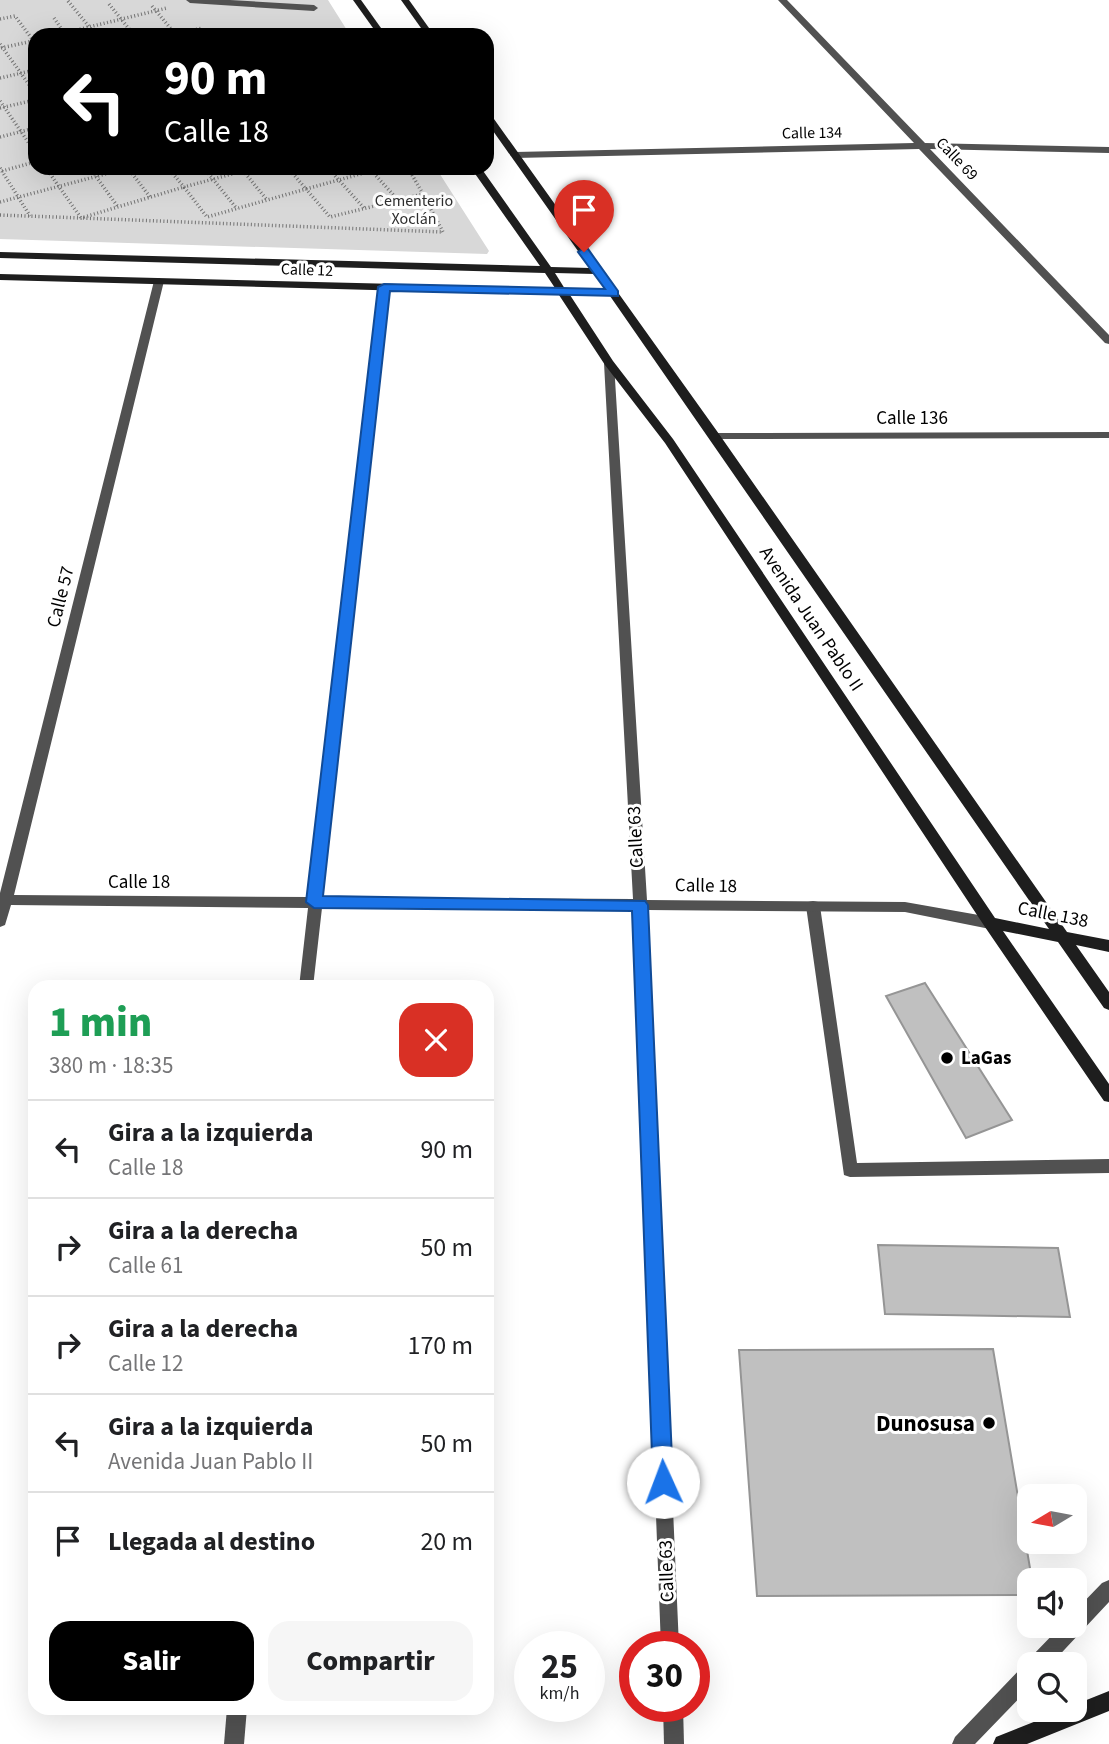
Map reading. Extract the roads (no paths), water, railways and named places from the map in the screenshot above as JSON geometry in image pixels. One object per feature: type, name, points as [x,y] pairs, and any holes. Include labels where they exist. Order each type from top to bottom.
[{"type":"main road","points":[[357,0],[377,28]]},
{"type":"main road","points":[[405,0],[425,28]]},
{"type":"main road","name":"Avenida Juan Pablo II","points":[[494,125],[715,436],[1109,1004]]},
{"type":"main road","name":"Avenida Juan Pablo II","points":[[481,175],[609,363],[669,441],[990,923],[1109,1096]]},
{"type":"main road","name":"Calle 12","points":[[0,255],[598,271]]},
{"type":"main road","name":"Calle 12","points":[[0,277],[614,293]]},
{"type":"main road","name":"Calle 138","points":[[990,923],[1109,946]]},
{"type":"main road","points":[[1003,1744],[1109,1701]]},
{"type":"street","points":[[190,0],[314,8]]},
{"type":"street","name":"Calle 69","points":[[782,0],[1109,341]]},
{"type":"street","name":"Calle 134","points":[[515,155],[922,146],[1109,150]]},
{"type":"street","name":"Calle 57","points":[[0,921],[3,900],[159,281]]},
{"type":"street","points":[[307,980],[384,287]]},
{"type":"street","name":"Calle 63","points":[[609,363],[640,905],[669,1631]]},
{"type":"street","name":"Calle 136","points":[[715,436],[1109,435]]},
{"type":"street","name":"Calle 18","points":[[3,900],[905,907],[990,923]]},
{"type":"street","points":[[813,906],[850,1170],[1109,1166]]},
{"type":"street","points":[[1049,1652],[1109,1589]]},
{"type":"street","points":[[962,1744],[1017,1687]]},
{"type":"street","points":[[234,1744],[236,1715]]},
{"type":"street","points":[[673,1722],[674,1744]]},
{"type":"place","name":"LaGas","points":[[947,1058]]},
{"type":"place","name":"Dunosusa","points":[[989,1423]]},
{"type":"park label","name":"Cementerio Xoclán","points":[[414,210]]}]
